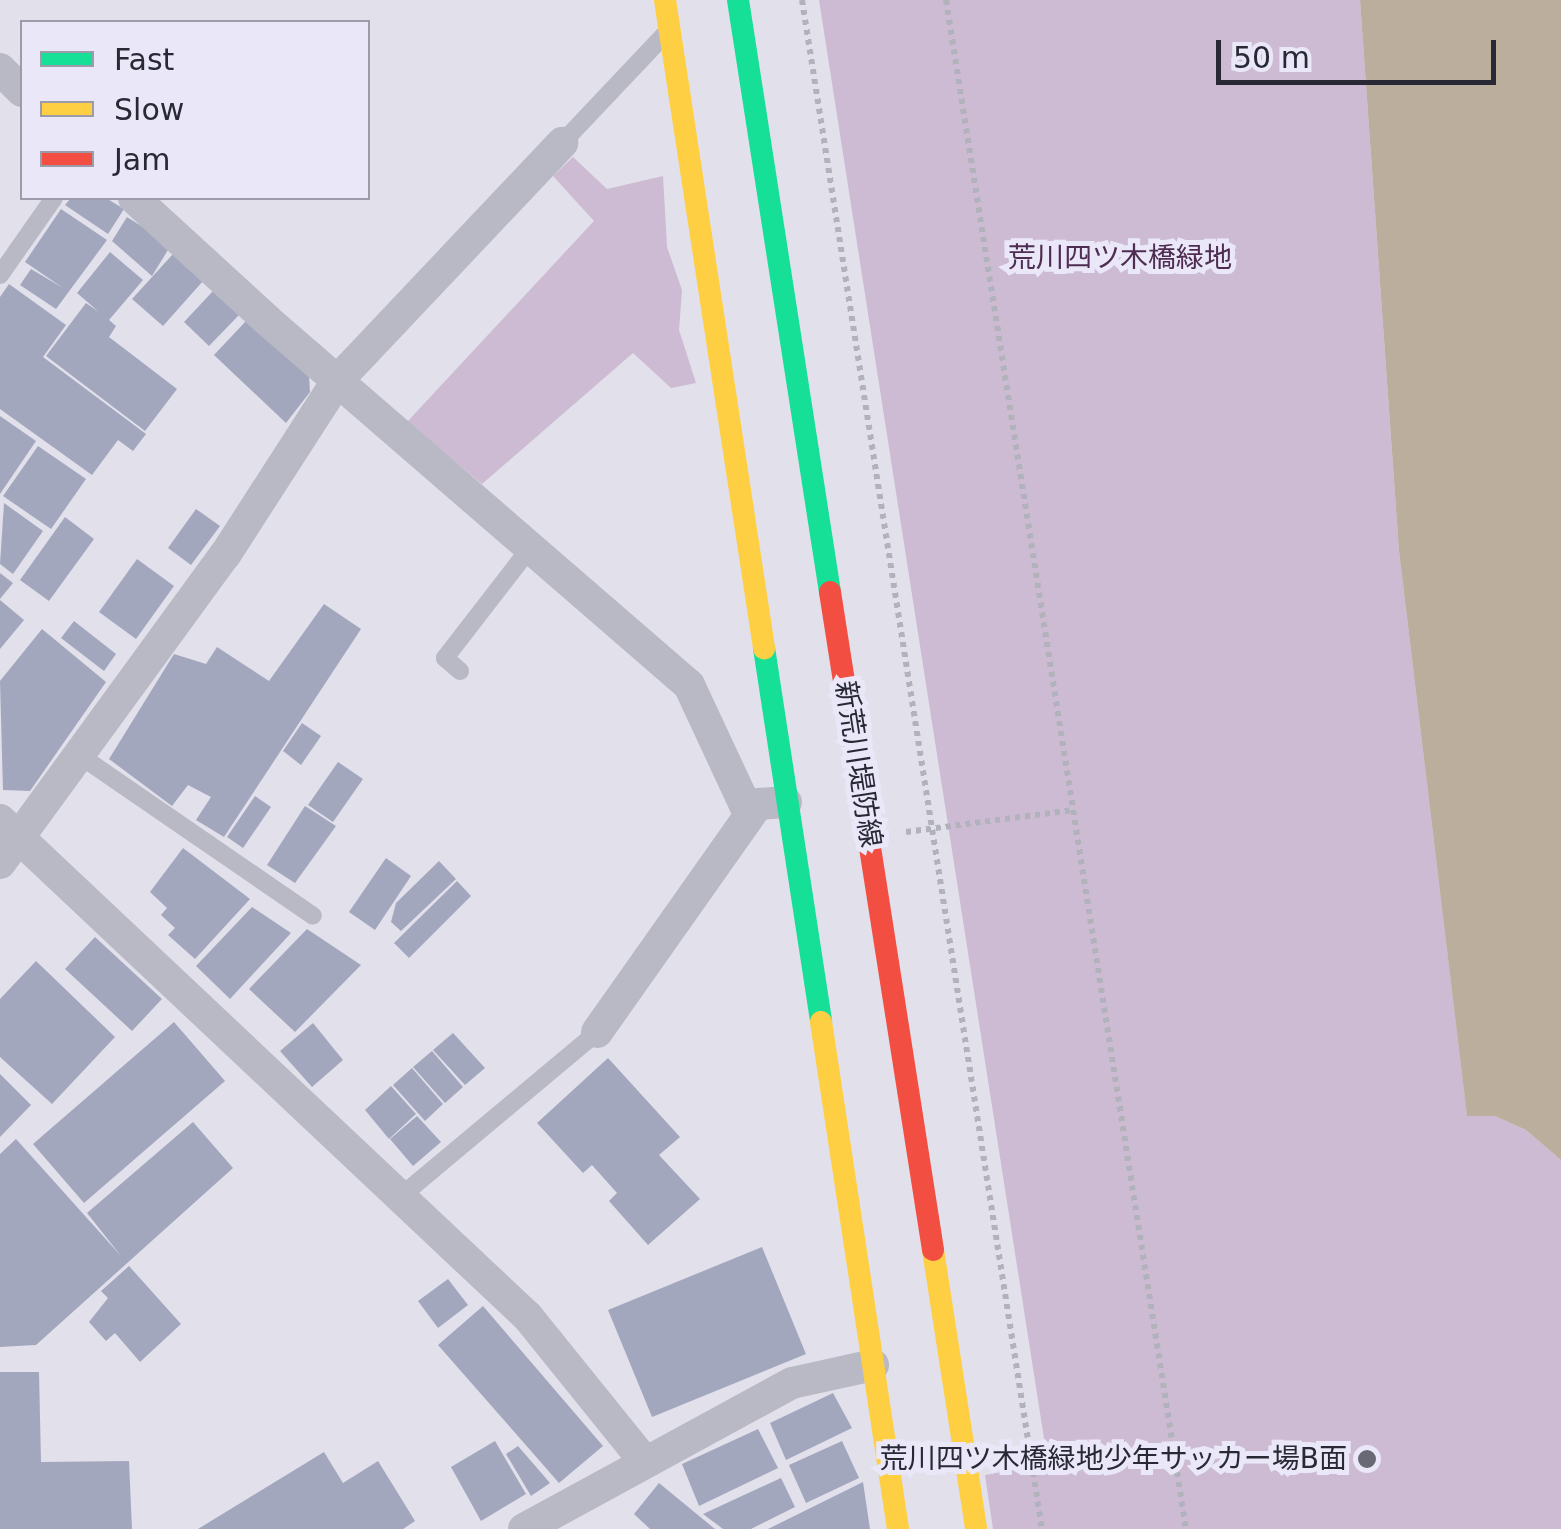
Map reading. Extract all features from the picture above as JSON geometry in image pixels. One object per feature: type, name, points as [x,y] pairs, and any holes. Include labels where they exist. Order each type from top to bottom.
[{"type":"main road","points":[[665,0],[771,805],[873,1365],[898,1529]]},
{"type":"main road","name":"新荒川堤防線","points":[[738,0],[976,1529]]},
{"type":"street","points":[[0,70],[20,89]]},
{"type":"street","points":[[562,142],[337,381],[225,555],[82,757],[7,841],[528,1317],[645,1462]]},
{"type":"street","points":[[136,200],[337,381],[689,684],[744,805],[771,805]]},
{"type":"street","points":[[597,1032],[771,805]]},
{"type":"street","points":[[524,1529],[792,1383],[873,1365]]},
{"type":"lane","points":[[562,142],[670,29]]},
{"type":"lane","points":[[0,274],[53,200]]},
{"type":"lane","points":[[460,671],[446,658],[530,548]]},
{"type":"lane","points":[[82,757],[313,916]]},
{"type":"lane","points":[[400,1198],[597,1032]]},
{"type":"path","points":[[802,0],[1042,1529]]},
{"type":"path","points":[[946,0],[1186,1529]]},
{"type":"path","points":[[914,830],[1074,810]]},
{"type":"green space","name":"荒川四ツ木橋緑地","points":[[819,0],[1360,0],[1399,551],[1467,1115],[1495,1116],[1526,1130],[1561,1160],[1561,1529],[993,1529],[985,1475],[1048,1464]]},
{"type":"green space","points":[[573,157],[607,189],[663,176],[667,247],[682,290],[679,330],[696,383],[671,388],[633,353],[482,484],[407,422],[594,221],[553,176]]},
{"type":"shaded area","points":[[1360,0],[1561,0],[1561,1160],[1526,1130],[1495,1116],[1467,1116],[1399,551]]},
{"type":"building","points":[[69,200],[109,200],[124,209],[108,234],[65,205]]},
{"type":"building","points":[[61,209],[107,240],[56,309],[20,285],[31,269],[63,288],[25,262]]},
{"type":"building","points":[[127,217],[171,245],[152,276],[112,241]]},
{"type":"building","points":[[110,252],[143,280],[109,320],[116,326],[109,337],[177,389],[145,431],[46,356],[86,303],[99,312],[77,293]]},
{"type":"building","points":[[173,254],[203,281],[163,326],[132,299]]},
{"type":"building","points":[[9,284],[66,325],[43,357],[146,434],[133,451],[118,440],[92,475],[0,409],[0,297]]},
{"type":"building","points":[[214,290],[239,315],[209,346],[184,322]]},
{"type":"building","points":[[246,321],[309,375],[310,392],[286,423],[214,355]]},
{"type":"building","points":[[0,416],[36,441],[0,494]]},
{"type":"building","points":[[38,446],[86,479],[51,529],[3,496]]},
{"type":"building","points":[[4,503],[43,531],[13,574],[0,564]]},
{"type":"building","points":[[196,509],[220,526],[191,565],[168,548]]},
{"type":"building","points":[[65,517],[94,539],[49,601],[20,580]]},
{"type":"building","points":[[137,559],[174,586],[136,639],[99,612]]},
{"type":"building","points":[[0,573],[13,583],[0,599]]},
{"type":"building","points":[[0,600],[24,620],[0,649]]},
{"type":"building","points":[[324,604],[361,629],[224,837],[196,820],[211,797],[188,785],[172,806],[109,759],[174,654],[206,664],[217,647],[269,681]]},
{"type":"building","points":[[74,621],[116,654],[104,671],[61,638]]},
{"type":"building","points":[[42,629],[106,682],[30,791],[3,790],[0,681]]},
{"type":"building","points":[[302,723],[321,736],[301,765],[283,751]]},
{"type":"building","points":[[338,762],[363,779],[333,822],[308,805]]},
{"type":"building","points":[[255,796],[271,807],[243,848],[227,837]]},
{"type":"building","points":[[305,806],[336,826],[295,883],[267,865]]},
{"type":"building","points":[[183,848],[250,899],[195,959],[168,935],[175,928],[161,915],[167,908],[150,892]]},
{"type":"building","points":[[386,858],[411,876],[375,930],[349,912]]},
{"type":"building","points":[[439,861],[456,879],[401,931],[391,922],[396,903]]},
{"type":"building","points":[[457,881],[471,896],[409,958],[394,943]]},
{"type":"building","points":[[252,907],[291,933],[230,999],[196,966]]},
{"type":"building","points":[[307,929],[361,965],[295,1032],[249,989]]},
{"type":"building","points":[[95,937],[162,999],[132,1031],[65,969]]},
{"type":"building","points":[[36,961],[115,1037],[52,1104],[0,1057],[0,999]]},
{"type":"building","points":[[174,1022],[225,1081],[84,1203],[33,1144]]},
{"type":"building","points":[[313,1023],[343,1060],[312,1087],[280,1051]]},
{"type":"building","points":[[453,1033],[485,1068],[465,1085],[433,1050]]},
{"type":"building","points":[[432,1051],[463,1087],[445,1103],[413,1067]]},
{"type":"building","points":[[608,1058],[680,1137],[659,1155],[700,1199],[648,1245],[609,1201],[617,1193],[592,1165],[583,1173],[537,1123]]},
{"type":"building","points":[[412,1068],[443,1104],[425,1121],[393,1085]]},
{"type":"building","points":[[0,1074],[31,1105],[0,1137]]},
{"type":"building","points":[[391,1086],[416,1114],[389,1139],[365,1110]]},
{"type":"building","points":[[417,1116],[441,1142],[413,1166],[390,1139]]},
{"type":"building","points":[[193,1122],[233,1168],[36,1345],[0,1347],[0,1154],[16,1139],[121,1256],[87,1213]]},
{"type":"building","points":[[762,1247],[806,1354],[652,1417],[608,1310]]},
{"type":"building","points":[[129,1266],[181,1324],[140,1362],[115,1333],[106,1341],[89,1322],[108,1298],[101,1291]]},
{"type":"building","points":[[448,1279],[468,1305],[438,1328],[418,1301]]},
{"type":"building","points":[[483,1306],[603,1446],[559,1483],[438,1345]]},
{"type":"building","points":[[0,1372],[39,1372],[41,1462],[129,1461],[132,1529],[0,1529]]},
{"type":"building","points":[[833,1393],[852,1428],[786,1460],[770,1423]]},
{"type":"building","points":[[758,1429],[778,1468],[699,1506],[682,1464]]},
{"type":"building","points":[[495,1441],[526,1494],[481,1521],[451,1467]]},
{"type":"building","points":[[842,1441],[859,1478],[806,1503],[789,1465]]},
{"type":"building","points":[[518,1446],[550,1483],[531,1496],[506,1454]]},
{"type":"building","points":[[324,1452],[343,1483],[378,1461],[415,1521],[403,1529],[198,1529]]},
{"type":"building","points":[[781,1478],[795,1507],[751,1529],[723,1529],[703,1514]]},
{"type":"building","points":[[863,1482],[870,1529],[768,1529]]},
{"type":"building","points":[[659,1483],[715,1529],[650,1529],[634,1514]]},
{"type":"traffic: fast","points":[[738,0],[830,592]]},
{"type":"traffic: fast","points":[[764,648],[821,1022]]},
{"type":"traffic: slow","points":[[665,0],[764,648]]},
{"type":"traffic: slow","points":[[821,1022],[898,1529]]},
{"type":"traffic: slow","points":[[933,1250],[976,1529]]},
{"type":"traffic: jam","points":[[830,592],[933,1250]]},
{"type":"place","name":"荒川四ツ木橋緑地少年サッカー場B面","points":[[1367,1459]]}]
